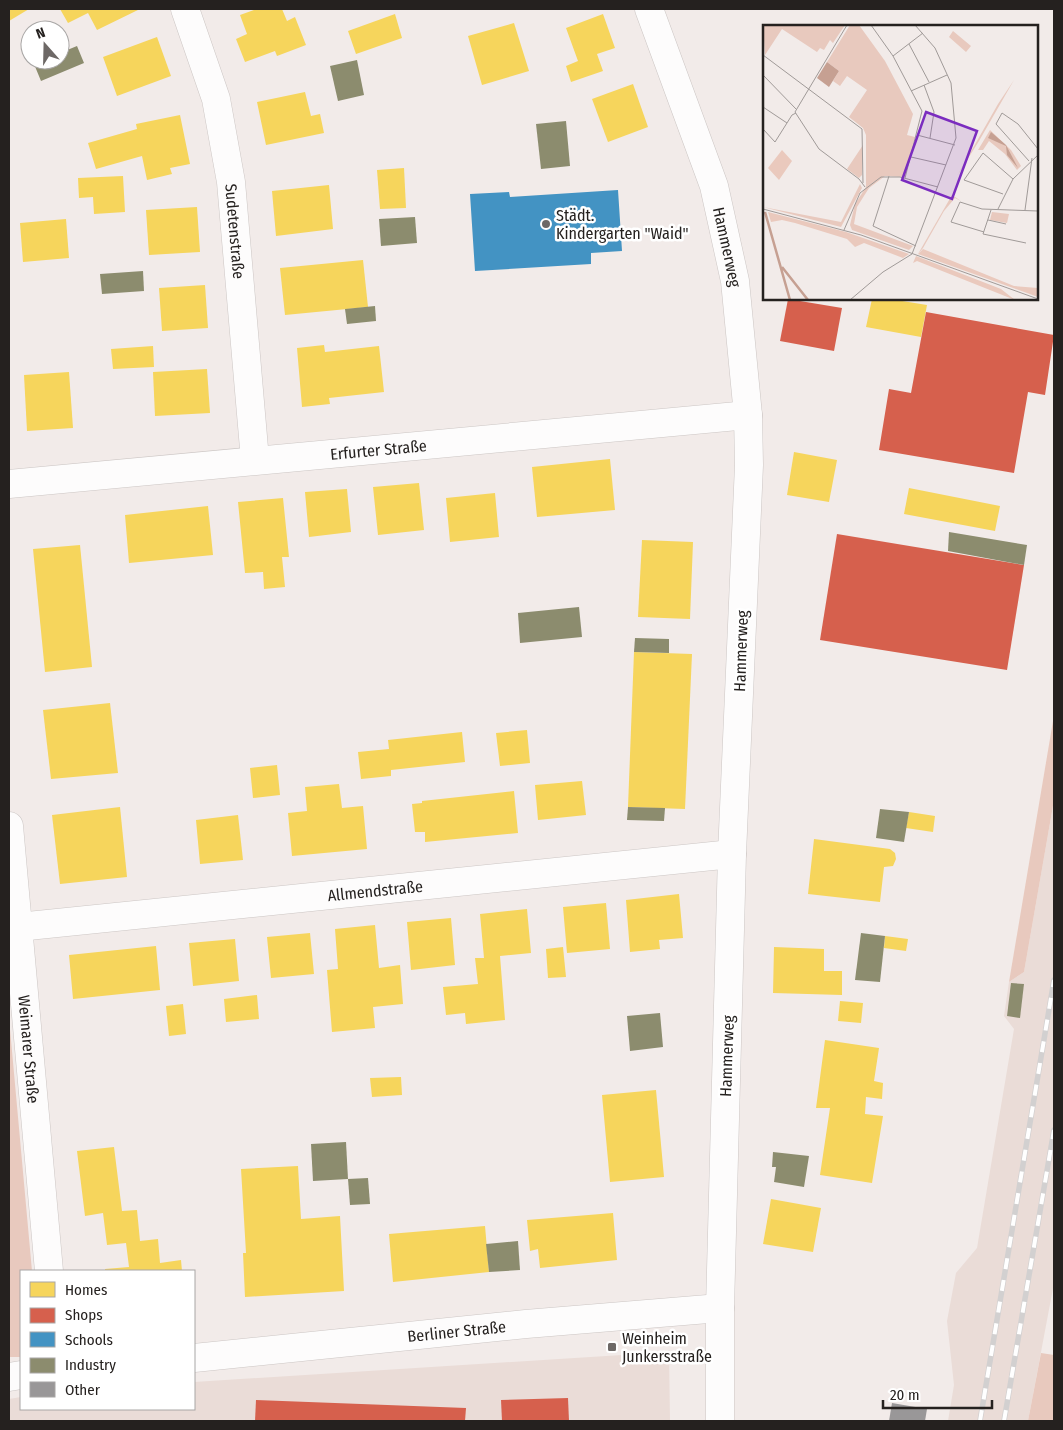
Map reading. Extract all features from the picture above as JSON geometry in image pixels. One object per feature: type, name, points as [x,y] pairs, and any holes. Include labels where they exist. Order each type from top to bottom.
[{"type":"street","name":"Sudetenstraße","points":[[185,9],[216,99],[231,182],[256,460]]},
{"type":"street","name":"Hammerweg","points":[[649,9],[714,186],[735,281],[748,415],[749,465],[732,854],[720,1308],[720,1421]]},
{"type":"street","name":"Erfurter Straße","points":[[9,484],[748,415]]},
{"type":"street","name":"Weimarer Straße","points":[[9,826],[49,1270]]},
{"type":"street","name":"Allmendstraße","points":[[18,927],[732,854]]},
{"type":"street","name":"Berliner Straße","points":[[195,1358],[526,1324],[720,1308]]},
{"type":"shaded area","points":[[1054,715],[1054,800],[1024,972],[1009,982]]},
{"type":"shaded area","points":[[1054,800],[1054,1283],[1028,1421],[948,1421],[954,1385],[947,1321],[956,1273],[977,1248],[1014,1029],[1004,1016],[1009,982],[1024,972]]},
{"type":"shaded area","points":[[9,1018],[32,1270],[20,1270],[20,1357],[9,1357]]},
{"type":"shaded area","points":[[669,1352],[670,1421],[9,1421],[9,1399],[20,1397],[20,1410],[195,1410],[195,1382]]},
{"type":"shaded area","points":[[1041,1353],[1054,1355],[1054,1421],[1028,1421]]},
{"type":"building: Homes","points":[[9,9],[29,9],[9,21]]},
{"type":"building: Homes","points":[[60,9],[140,9],[97,30],[88,13],[70,22],[70,20],[66,20]]},
{"type":"building: Homes","points":[[257,9],[282,9],[287,21],[295,17],[306,45],[277,56],[275,51],[245,62],[236,39],[247,34],[240,15]]},
{"type":"building: Homes","points":[[395,14],[402,38],[356,54],[348,31]]},
{"type":"building: Homes","points":[[603,14],[615,48],[597,54],[603,71],[571,82],[566,66],[578,61],[566,28]]},
{"type":"building: Homes","points":[[514,23],[529,71],[482,85],[468,36]]},
{"type":"building: Homes","points":[[157,37],[171,76],[117,96],[103,57]]},
{"type":"building: Homes","points":[[633,84],[648,127],[608,142],[592,99]]},
{"type":"building: Homes","points":[[305,92],[311,116],[320,114],[324,133],[266,145],[257,102]]},
{"type":"building: Homes","points":[[180,115],[190,164],[170,168],[172,174],[147,180],[142,156],[96,169],[88,143],[137,129],[136,124]]},
{"type":"building: Homes","points":[[404,168],[406,208],[380,209],[377,170]]},
{"type":"building: Homes","points":[[123,176],[125,212],[94,214],[93,197],[79,198],[78,178]]},
{"type":"building: Homes","points":[[329,185],[333,229],[276,236],[272,191]]},
{"type":"building: Homes","points":[[197,207],[200,252],[149,255],[146,210]]},
{"type":"building: Homes","points":[[66,219],[69,258],[23,262],[20,223]]},
{"type":"building: Homes","points":[[363,260],[368,307],[285,315],[280,268]]},
{"type":"building: Homes","points":[[205,285],[208,328],[162,331],[159,288]]},
{"type":"building: Homes","points":[[872,300],[896,300],[927,305],[921,337],[866,327]]},
{"type":"building: Homes","points":[[324,345],[325,352],[379,346],[384,392],[329,398],[330,404],[302,407],[297,348]]},
{"type":"building: Homes","points":[[153,346],[154,367],[113,369],[111,349]]},
{"type":"building: Homes","points":[[207,369],[210,413],[155,416],[153,372]]},
{"type":"building: Homes","points":[[69,372],[73,428],[27,431],[24,375]]},
{"type":"building: Homes","points":[[794,452],[837,460],[829,502],[787,495]]},
{"type":"building: Homes","points":[[610,459],[615,510],[537,517],[532,467]]},
{"type":"building: Homes","points":[[419,483],[424,530],[378,535],[373,487]]},
{"type":"building: Homes","points":[[909,488],[1000,506],[995,531],[904,514]]},
{"type":"building: Homes","points":[[347,489],[351,532],[309,537],[305,492]]},
{"type":"building: Homes","points":[[495,493],[499,537],[450,542],[446,498]]},
{"type":"building: Homes","points":[[283,498],[289,557],[282,557],[285,587],[264,589],[263,572],[245,573],[238,502]]},
{"type":"building: Homes","points":[[208,506],[213,555],[129,563],[125,515]]},
{"type":"building: Homes","points":[[642,540],[693,542],[690,619],[638,617]]},
{"type":"building: Homes","points":[[80,545],[92,667],[45,672],[33,549]]},
{"type":"building: Homes","points":[[634,652],[692,654],[685,809],[628,807]]},
{"type":"building: Homes","points":[[110,703],[118,773],[51,779],[43,710]]},
{"type":"building: Homes","points":[[527,730],[530,763],[500,766],[496,733]]},
{"type":"building: Homes","points":[[462,732],[465,762],[391,770],[391,776],[361,779],[358,752],[389,749],[388,740]]},
{"type":"building: Homes","points":[[277,765],[280,795],[253,798],[250,768]]},
{"type":"building: Homes","points":[[582,781],[586,815],[538,820],[535,785]]},
{"type":"building: Homes","points":[[339,784],[342,808],[363,806],[367,849],[292,856],[288,813],[307,811],[305,787]]},
{"type":"building: Homes","points":[[514,791],[518,833],[425,842],[425,832],[415,832],[412,804],[422,803],[422,801]]},
{"type":"building: Homes","points":[[120,807],[127,877],[60,884],[52,815]]},
{"type":"building: Homes","points":[[909,812],[935,816],[933,832],[906,828]]},
{"type":"building: Homes","points":[[238,815],[243,860],[200,864],[196,820]]},
{"type":"building: Homes","points":[[814,839],[890,849],[895,853],[896,859],[893,866],[884,867],[880,902],[808,894]]},
{"type":"building: Homes","points":[[679,894],[683,938],[659,940],[660,949],[630,952],[626,900]]},
{"type":"building: Homes","points":[[606,903],[610,949],[567,953],[563,907]]},
{"type":"building: Homes","points":[[527,909],[531,953],[500,956],[505,1020],[466,1024],[465,1013],[446,1015],[443,987],[478,984],[475,958],[484,958],[480,914]]},
{"type":"building: Homes","points":[[451,918],[455,965],[411,970],[407,922]]},
{"type":"building: Homes","points":[[375,925],[379,968],[400,965],[403,1004],[373,1007],[375,1028],[332,1032],[327,970],[338,969],[335,929]]},
{"type":"building: Homes","points":[[310,933],[314,974],[271,978],[267,937]]},
{"type":"building: Homes","points":[[885,936],[908,939],[906,951],[884,948]]},
{"type":"building: Homes","points":[[235,939],[239,981],[193,986],[189,943]]},
{"type":"building: Homes","points":[[156,946],[160,990],[73,999],[69,955]]},
{"type":"building: Homes","points":[[563,947],[566,977],[548,978],[546,949]]},
{"type":"building: Homes","points":[[774,947],[824,949],[824,971],[842,971],[842,995],[773,993]]},
{"type":"building: Homes","points":[[257,995],[259,1019],[226,1022],[224,999]]},
{"type":"building: Homes","points":[[840,1001],[863,1003],[861,1023],[838,1021]]},
{"type":"building: Homes","points":[[183,1004],[186,1034],[169,1036],[166,1006]]},
{"type":"building: Homes","points":[[825,1040],[879,1048],[874,1081],[883,1083],[882,1099],[866,1097],[865,1114],[883,1116],[872,1183],[820,1175],[830,1108],[816,1108]]},
{"type":"building: Homes","points":[[401,1077],[402,1095],[372,1097],[370,1078]]},
{"type":"building: Homes","points":[[656,1090],[664,1177],[610,1182],[602,1095]]},
{"type":"building: Homes","points":[[114,1147],[122,1211],[137,1210],[140,1241],[158,1239],[160,1263],[181,1260],[182,1270],[105,1270],[129,1267],[126,1243],[107,1245],[103,1213],[85,1216],[77,1151]]},
{"type":"building: Homes","points":[[298,1166],[301,1219],[340,1216],[344,1291],[245,1297],[243,1253],[246,1253],[241,1169]]},
{"type":"building: Homes","points":[[771,1199],[821,1208],[813,1252],[763,1244]]},
{"type":"building: Homes","points":[[613,1213],[617,1260],[540,1268],[538,1249],[530,1251],[527,1220]]},
{"type":"building: Homes","points":[[485,1226],[489,1272],[393,1282],[389,1234]]},
{"type":"building: Shops","points":[[788,300],[842,308],[834,351],[780,341]]},
{"type":"building: Shops","points":[[926,312],[1054,335],[1045,395],[1028,392],[1014,473],[879,450],[889,389],[911,393]]},
{"type":"building: Shops","points":[[837,534],[1024,565],[1007,670],[820,640]]},
{"type":"building: Shops","points":[[568,1398],[569,1421],[502,1421],[501,1400]]},
{"type":"building: Shops","points":[[256,1400],[466,1408],[465,1421],[255,1421]]},
{"type":"building: Schools","name":"Städt. Kindergarten \"Waid\"","points":[[618,190],[622,251],[591,253],[591,264],[475,271],[470,194],[509,192],[510,197]]},
{"type":"building: Industry","points":[[77,46],[84,63],[70,69],[70,49]]},
{"type":"building: Industry","points":[[357,60],[364,95],[338,101],[330,66]]},
{"type":"building: Industry","points":[[36,70],[67,70],[41,81]]},
{"type":"building: Industry","points":[[566,121],[570,166],[541,169],[536,124]]},
{"type":"building: Industry","points":[[415,217],[417,243],[381,246],[379,219]]},
{"type":"building: Industry","points":[[143,271],[144,291],[102,294],[100,274]]},
{"type":"building: Industry","points":[[375,306],[376,321],[347,324],[345,309]]},
{"type":"building: Industry","points":[[949,532],[1027,545],[1024,565],[948,551]]},
{"type":"building: Industry","points":[[579,607],[582,637],[520,643],[518,613]]},
{"type":"building: Industry","points":[[635,638],[669,639],[669,653],[634,652]]},
{"type":"building: Industry","points":[[628,807],[665,808],[664,821],[627,820]]},
{"type":"building: Industry","points":[[880,809],[909,812],[904,842],[876,838]]},
{"type":"building: Industry","points":[[861,933],[885,936],[880,982],[855,980]]},
{"type":"building: Industry","points":[[1011,983],[1024,984],[1020,1018],[1007,1016]]},
{"type":"building: Industry","points":[[660,1013],[663,1047],[630,1051],[627,1016]]},
{"type":"building: Industry","points":[[346,1142],[348,1179],[313,1181],[311,1144]]},
{"type":"building: Industry","points":[[773,1152],[809,1156],[804,1187],[774,1182],[776,1167],[772,1167]]},
{"type":"building: Industry","points":[[368,1178],[370,1204],[350,1205],[348,1179]]},
{"type":"building: Industry","points":[[518,1241],[520,1270],[489,1272],[486,1244]]},
{"type":"building: Other","points":[[892,1403],[927,1409],[925,1421],[889,1421]]},
{"type":"railway","points":[[980,1421],[1054,980]]},
{"type":"railway","points":[[1004,1421],[1054,1130]]},
{"type":"place","name":"Städt. Kindergarten \"Waid\"","points":[[546,224]]},
{"type":"place","name":"Weinheim Junkersstraße","points":[[612,1347]]}]
